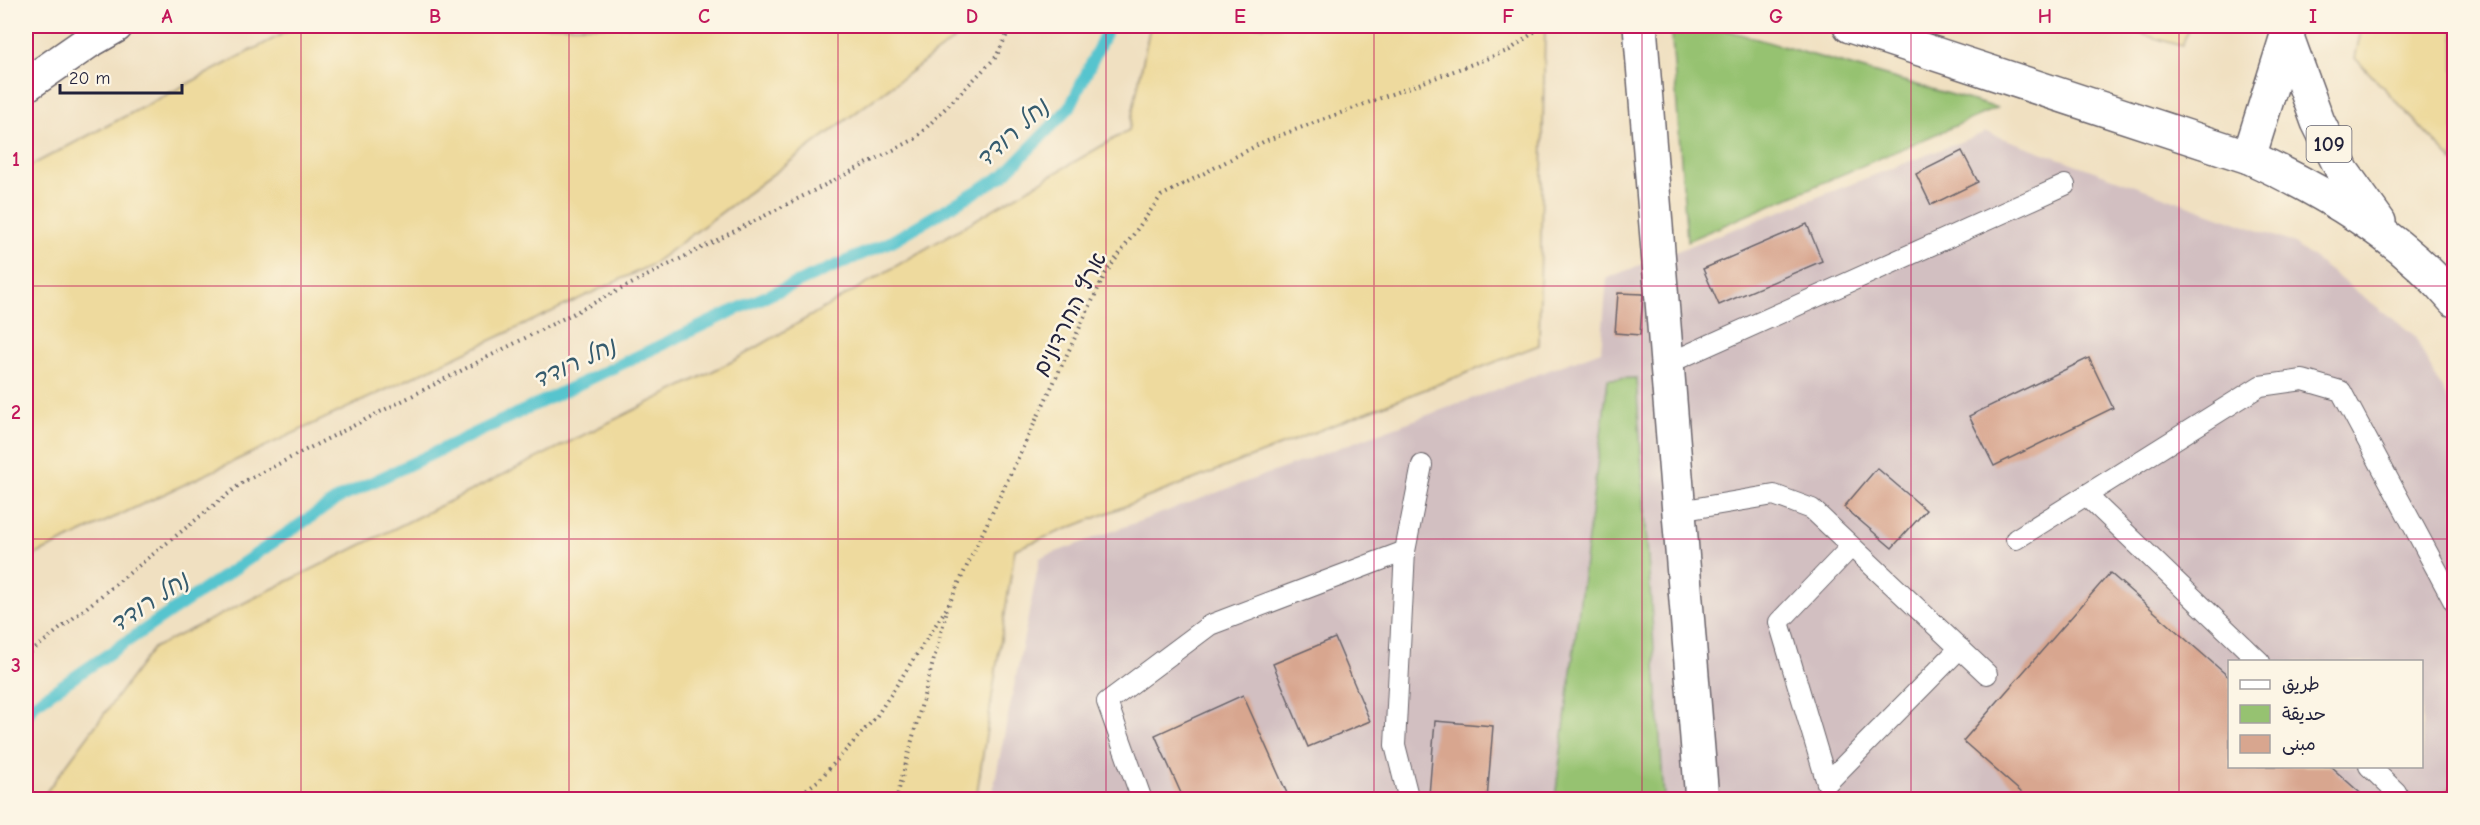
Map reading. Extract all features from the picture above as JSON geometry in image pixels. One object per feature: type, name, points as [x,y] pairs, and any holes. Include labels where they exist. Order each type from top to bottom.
[{"type":"main road","points":[[26,85],[87,42],[116,26]]},
{"type":"main road","points":[[1640,26],[1702,800]]},
{"type":"main road","points":[[1850,26],[2249,157]]},
{"type":"main road","name":"109","points":[[2294,30],[2249,157],[2299,180],[2392,241],[2454,300]]},
{"type":"main road","name":"109","points":[[2294,30],[2318,122],[2343,172],[2392,241]]},
{"type":"lane","points":[[1667,364],[2065,185]]},
{"type":"lane","points":[[2016,539],[2260,386],[2303,380],[2341,391],[2454,602]]},
{"type":"lane","points":[[1409,800],[1395,745],[1405,551],[1422,465]]},
{"type":"lane","points":[[1679,511],[1774,495],[1812,510],[1987,674]]},
{"type":"lane","points":[[2086,495],[2258,660]]},
{"type":"lane","points":[[1851,547],[1779,622],[1827,783],[1960,648]]},
{"type":"lane","points":[[1142,800],[1107,702],[1210,626],[1405,551]]},
{"type":"lane","points":[[2371,768],[2396,792],[2400,800]]},
{"type":"path","points":[[26,656],[243,482],[915,139],[996,57],[1011,26]]},
{"type":"path","name":"ארץ החרדונים","points":[[792,800],[819,780],[876,717],[948,606],[1105,274],[1161,196],[1265,141],[1510,50],[1542,26]]},
{"type":"path","points":[[896,800],[948,606]]},
{"type":"shaded area","points":[[1986,132],[2293,243],[2414,335],[2454,413],[2454,799],[991,800],[1040,558],[1601,351],[1607,278]]},
{"type":"green space","points":[[1671,26],[1712,26],[1997,108],[1687,241]]},
{"type":"green space","points":[[1636,378],[1664,798],[1555,799],[1608,379]]},
{"type":"sand","points":[[298,26],[972,26],[651,265],[26,559],[26,168]]},
{"type":"sand","points":[[1150,26],[1545,26],[1539,345],[1015,549],[976,799],[41,799],[153,648],[735,360],[1129,130]]},
{"type":"sand","points":[[2115,26],[2189,26],[2182,46]]},
{"type":"sand","points":[[2362,26],[2454,26],[2454,162],[2355,58]]},
{"type":"building","points":[[1962,151],[1978,182],[1931,205],[1916,174]]},
{"type":"building","points":[[1807,224],[1822,261],[1719,305],[1703,269]]},
{"type":"building","points":[[1618,293],[1643,294],[1640,335],[1615,333]]},
{"type":"building","points":[[2089,358],[2113,408],[1994,466],[1969,416]]},
{"type":"building","points":[[1877,468],[1926,510],[1892,548],[1844,507]]},
{"type":"building","points":[[2110,573],[2228,676],[2228,768],[2332,768],[2368,800],[2030,800],[1963,741]]},
{"type":"building","points":[[1335,638],[1370,721],[1308,747],[1273,664]]},
{"type":"building","points":[[1243,695],[1290,800],[1184,800],[1155,735]]},
{"type":"building","points":[[1435,721],[1493,726],[1487,800],[1429,795]]},
{"type":"building","points":[[2454,781],[2454,800],[2450,800],[2443,792]]},
{"type":"waterway","name":"נחל רודד","points":[[26,718],[33,705],[339,498],[735,310],[892,241],[1004,175],[1070,107],[1109,26]]}]
